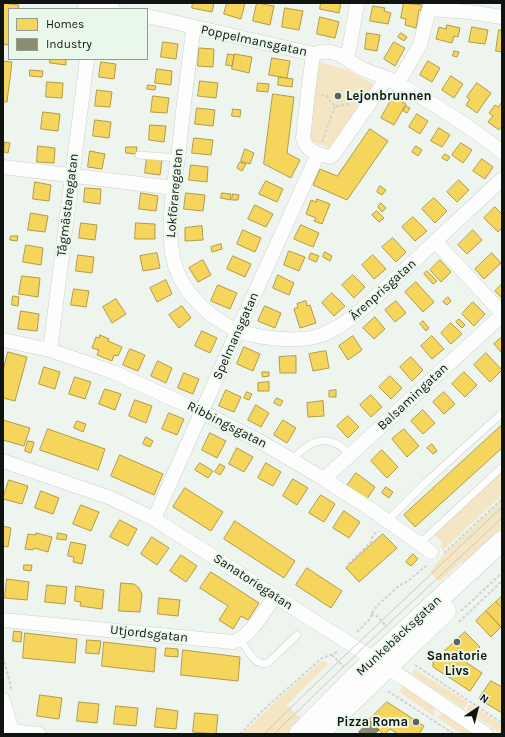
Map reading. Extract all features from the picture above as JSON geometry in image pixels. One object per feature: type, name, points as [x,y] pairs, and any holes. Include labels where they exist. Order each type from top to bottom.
[{"type":"street","points":[[346,58],[357,3]]},
{"type":"street","points":[[440,10],[450,7],[454,3]]},
{"type":"street","points":[[90,6],[105,8]]},
{"type":"street","points":[[313,54],[303,138],[304,143],[308,148],[318,154],[330,157],[334,154],[362,114],[392,81],[420,45],[430,9],[470,12],[502,17]]},
{"type":"street","name":"Poppelmansgatan","points":[[148,16],[313,54],[322,51],[330,52],[346,58],[360,68],[392,81],[435,105],[502,152]]},
{"type":"street","name":"Lokföraregatan","points":[[194,28],[174,188],[170,240],[175,265],[181,279],[191,295],[199,304],[219,320],[238,330]]},
{"type":"street","name":"Tågmästaregatan","points":[[50,350],[87,60]]},
{"type":"street","name":"Spelmansgatan","points":[[154,518],[318,154]]},
{"type":"street","points":[[3,167],[174,188]]},
{"type":"street","name":"Ärenprisgatan","points":[[238,330],[249,334],[292,340],[304,340],[328,332],[348,322],[409,267],[435,241],[461,219],[502,179]]},
{"type":"street","points":[[435,241],[502,314]]},
{"type":"street","name":"Balsamingatan","points":[[324,479],[502,314]]},
{"type":"street","name":"Ribbingsgatan","points":[[3,340],[50,350],[131,380],[242,432],[324,479],[387,521],[430,554]]},
{"type":"street","name":"Sanatoriegatan","points":[[3,461],[111,498],[154,518],[486,734]]},
{"type":"street","name":"Munkebäcksgatan","points":[[318,734],[380,664],[502,541]]},
{"type":"street","name":"Munkebäcksgatan","points":[[299,734],[320,711],[380,664],[502,556]]},
{"type":"street","points":[[240,639],[248,633],[275,596]]},
{"type":"street","name":"Utjordsgatan","points":[[3,620],[233,642],[240,639]]},
{"type":"street","points":[[3,700],[9,732],[39,734]]},
{"type":"lane","points":[[139,155],[178,158]]},
{"type":"lane","points":[[387,521],[425,483],[502,414]]},
{"type":"lane","points":[[292,460],[307,446],[323,441],[332,441],[339,444],[350,455]]},
{"type":"lane","points":[[430,554],[502,467]]},
{"type":"lane","points":[[240,639],[258,663],[266,664],[297,635]]},
{"type":"path","points":[[308,92],[327,96],[331,103],[335,106],[340,107],[347,104],[362,114]]},
{"type":"path","points":[[318,154],[335,106]]},
{"type":"path","points":[[240,734],[262,711],[321,659],[335,654],[352,633],[358,631],[371,618],[371,614],[377,606],[426,564],[430,554],[459,540],[502,499]]},
{"type":"path","points":[[348,564],[371,542],[373,535],[387,521]]},
{"type":"path","points":[[415,665],[502,723]]},
{"type":"path","points":[[388,691],[454,734]]},
{"type":"shaded area","points":[[321,62],[349,71],[373,84],[373,89],[332,149],[307,139],[316,66]]},
{"type":"shaded area","points":[[502,470],[502,495],[442,551],[441,540],[434,535]]},
{"type":"shaded area","points":[[502,500],[502,536],[463,565],[461,562],[439,582],[430,572],[444,554]]},
{"type":"shaded area","points":[[322,661],[325,661],[328,664],[287,705],[304,722],[292,734],[242,734],[275,702]]},
{"type":"shaded area","points":[[414,669],[468,702],[464,709],[412,674]]},
{"type":"shaded area","points":[[403,686],[434,707],[435,715],[432,715],[402,694],[400,691]]},
{"type":"shaded area","points":[[469,705],[473,706],[502,725],[502,734],[467,710]]},
{"type":"shaded area","points":[[442,713],[476,734],[462,734],[438,718]]},
{"type":"building: Homes","points":[[3,3],[19,5],[18,8],[8,8],[8,45],[3,44]]},
{"type":"building: Homes","points":[[193,3],[214,3],[212,12],[192,8]]},
{"type":"building: Homes","points":[[227,3],[245,3],[241,19],[224,14]]},
{"type":"building: Homes","points":[[257,3],[274,6],[270,25],[253,21]]},
{"type":"building: Homes","points":[[321,3],[341,3],[339,13],[320,9]]},
{"type":"building: Homes","points":[[404,3],[422,5],[421,10],[419,10],[416,28],[405,25],[406,19],[401,18]]},
{"type":"building: Homes","points":[[373,6],[385,8],[384,11],[391,13],[388,24],[370,21]]},
{"type":"building: Homes","points":[[285,8],[303,11],[299,30],[282,27]]},
{"type":"building: Homes","points":[[320,17],[339,22],[335,38],[317,34]]},
{"type":"building: Homes","points":[[447,25],[460,28],[458,37],[454,36],[452,43],[436,39],[439,27],[446,29]]},
{"type":"building: Homes","points":[[472,27],[488,30],[485,44],[469,42]]},
{"type":"building: Homes","points":[[499,30],[502,30],[502,52],[496,51]]},
{"type":"building: Homes","points":[[367,33],[380,35],[377,51],[365,49]]},
{"type":"building: Homes","points":[[401,33],[407,37],[404,41],[398,37]]},
{"type":"building: Homes","points":[[163,42],[178,44],[176,59],[161,57]]},
{"type":"building: Homes","points":[[394,42],[405,48],[395,66],[384,59]]},
{"type":"building: Homes","points":[[199,48],[214,49],[213,67],[198,66]]},
{"type":"building: Homes","points":[[454,51],[459,52],[457,57],[453,56]]},
{"type":"building: Homes","points":[[228,54],[234,55],[232,66],[226,65]]},
{"type":"building: Homes","points":[[235,54],[252,57],[249,73],[232,69]]},
{"type":"building: Homes","points":[[272,58],[290,61],[287,78],[269,75]]},
{"type":"building: Homes","points":[[50,60],[66,60],[66,65],[50,63]]},
{"type":"building: Homes","points":[[3,61],[12,62],[7,102],[3,102]]},
{"type":"building: Homes","points":[[428,61],[440,68],[432,82],[420,75]]},
{"type":"building: Homes","points":[[101,62],[116,64],[114,79],[99,77]]},
{"type":"building: Homes","points":[[157,69],[172,71],[171,85],[155,83]]},
{"type":"building: Homes","points":[[30,70],[43,71],[42,77],[30,76]]},
{"type":"building: Homes","points":[[451,76],[463,84],[454,98],[442,90]]},
{"type":"building: Homes","points":[[279,77],[293,79],[292,87],[278,85]]},
{"type":"building: Homes","points":[[200,81],[218,83],[216,98],[198,96]]},
{"type":"building: Homes","points":[[47,82],[63,83],[62,98],[46,97]]},
{"type":"building: Homes","points":[[258,83],[269,84],[268,92],[257,91]]},
{"type":"building: Homes","points":[[477,83],[491,93],[477,113],[466,105],[470,99],[467,97]]},
{"type":"building: Homes","points":[[148,85],[156,86],[155,90],[147,89]]},
{"type":"building: Homes","points":[[97,90],[112,92],[110,107],[95,106]]},
{"type":"building: Homes","points":[[273,94],[294,97],[287,153],[300,160],[291,178],[264,164]]},
{"type":"building: Homes","points":[[153,96],[169,98],[167,113],[151,112]]},
{"type":"building: Homes","points":[[393,97],[406,104],[394,125],[381,118]]},
{"type":"building: Homes","points":[[502,102],[502,126],[499,130],[488,122],[493,116],[489,113],[495,105],[498,107]]},
{"type":"building: Homes","points":[[406,106],[410,108],[407,113],[403,111]]},
{"type":"building: Homes","points":[[197,108],[215,110],[213,126],[195,124]]},
{"type":"building: Homes","points":[[233,109],[241,110],[240,117],[232,116]]},
{"type":"building: Homes","points":[[43,112],[60,114],[58,131],[41,129]]},
{"type":"building: Homes","points":[[417,114],[428,121],[420,134],[409,127]]},
{"type":"building: Homes","points":[[95,120],[111,122],[109,138],[93,136]]},
{"type":"building: Homes","points":[[150,125],[166,126],[164,142],[149,140]]},
{"type":"building: Homes","points":[[439,128],[450,135],[442,147],[431,141]]},
{"type":"building: Homes","points":[[370,129],[388,141],[347,200],[313,185],[320,169],[337,176]]},
{"type":"building: Homes","points":[[194,138],[213,140],[211,155],[192,153]]},
{"type":"building: Homes","points":[[5,142],[10,143],[8,153],[4,152]]},
{"type":"building: Homes","points":[[461,143],[472,150],[463,163],[452,155]]},
{"type":"building: Homes","points":[[38,146],[55,148],[54,163],[37,162]]},
{"type":"building: Homes","points":[[416,146],[422,150],[418,156],[412,152]]},
{"type":"building: Homes","points":[[126,147],[137,147],[136,154],[126,153]]},
{"type":"building: Homes","points":[[245,149],[254,153],[250,164],[241,161]]},
{"type":"building: Homes","points":[[90,151],[105,154],[102,169],[88,167]]},
{"type":"building: Homes","points":[[445,154],[450,157],[447,161],[442,158]]},
{"type":"building: Homes","points":[[147,157],[162,160],[160,175],[145,173]]},
{"type":"building: Homes","points":[[482,159],[493,167],[485,179],[473,171]]},
{"type":"building: Homes","points":[[240,162],[246,164],[242,171],[237,168]]},
{"type":"building: Homes","points":[[191,165],[208,167],[207,182],[189,180]]},
{"type":"building: Homes","points":[[459,180],[469,190],[457,202],[447,192]]},
{"type":"building: Homes","points":[[266,181],[283,189],[277,202],[259,194]]},
{"type":"building: Homes","points":[[35,182],[51,185],[49,201],[33,199]]},
{"type":"building: Homes","points":[[380,186],[386,190],[382,195],[377,192]]},
{"type":"building: Homes","points":[[85,188],[101,189],[100,204],[84,202]]},
{"type":"building: Homes","points":[[141,193],[158,196],[156,211],[139,209]]},
{"type":"building: Homes","points":[[186,193],[205,195],[203,211],[184,209]]},
{"type":"building: Homes","points":[[222,193],[231,194],[230,200],[221,198]]},
{"type":"building: Homes","points":[[233,194],[239,195],[238,200],[232,200]]},
{"type":"building: Homes","points":[[434,198],[447,211],[435,223],[422,209]]},
{"type":"building: Homes","points":[[317,199],[330,204],[322,224],[314,221],[316,218],[306,214],[311,200],[316,202]]},
{"type":"building: Homes","points":[[381,203],[386,208],[382,212],[378,207]]},
{"type":"building: Homes","points":[[255,205],[273,214],[266,227],[248,219]]},
{"type":"building: Homes","points":[[495,207],[502,214],[502,228],[498,232],[484,218]]},
{"type":"building: Homes","points":[[377,211],[384,218],[379,222],[372,215]]},
{"type":"building: Homes","points":[[31,213],[48,216],[45,232],[28,230]]},
{"type":"building: Homes","points":[[413,217],[427,231],[415,241],[402,227]]},
{"type":"building: Homes","points":[[81,223],[97,225],[95,240],[79,238]]},
{"type":"building: Homes","points":[[136,223],[155,224],[155,239],[135,239]]},
{"type":"building: Homes","points":[[301,225],[319,233],[313,247],[294,239]]},
{"type":"building: Homes","points":[[202,226],[203,240],[185,241],[185,228]]},
{"type":"building: Homes","points":[[243,230],[261,238],[255,252],[237,244]]},
{"type":"building: Homes","points":[[473,230],[482,240],[467,254],[458,245]]},
{"type":"building: Homes","points":[[11,236],[18,236],[17,241],[10,240]]},
{"type":"building: Homes","points":[[393,238],[406,252],[396,262],[382,247]]},
{"type":"building: Homes","points":[[221,244],[222,249],[212,252],[211,247]]},
{"type":"building: Homes","points":[[26,245],[43,248],[41,265],[23,262]]},
{"type":"building: Homes","points":[[289,251],[305,257],[299,271],[284,265]]},
{"type":"building: Homes","points":[[325,252],[332,256],[330,261],[323,257]]},
{"type":"building: Homes","points":[[157,253],[160,268],[143,271],[140,256]]},
{"type":"building: Homes","points":[[311,253],[319,256],[316,262],[309,259]]},
{"type":"building: Homes","points":[[492,253],[501,263],[484,279],[475,269]]},
{"type":"building: Homes","points":[[78,255],[94,257],[92,273],[76,271]]},
{"type":"building: Homes","points":[[373,255],[386,269],[374,279],[362,265]]},
{"type":"building: Homes","points":[[233,256],[251,264],[245,277],[227,269]]},
{"type":"building: Homes","points":[[203,260],[211,275],[198,282],[189,268]]},
{"type":"building: Homes","points":[[440,260],[451,272],[441,282],[430,270]]},
{"type":"building: Homes","points":[[427,271],[437,281],[433,284],[424,274]]},
{"type":"building: Homes","points":[[278,275],[294,283],[289,295],[273,288]]},
{"type":"building: Homes","points":[[353,275],[365,287],[354,298],[342,285]]},
{"type":"building: Homes","points":[[22,276],[40,278],[38,297],[19,294]]},
{"type":"building: Homes","points":[[166,280],[172,294],[157,302],[150,288]]},
{"type":"building: Homes","points":[[416,282],[434,302],[423,312],[405,292]]},
{"type":"building: Homes","points":[[502,284],[502,298],[495,291]]},
{"type":"building: Homes","points":[[218,285],[237,293],[230,309],[211,301]]},
{"type":"building: Homes","points":[[74,289],[89,291],[86,307],[71,305]]},
{"type":"building: Homes","points":[[332,293],[345,306],[334,316],[322,303]]},
{"type":"building: Homes","points":[[13,296],[19,297],[18,306],[12,305]]},
{"type":"building: Homes","points":[[448,297],[451,301],[447,305],[443,302]]},
{"type":"building: Homes","points":[[116,299],[126,314],[112,323],[103,307]]},
{"type":"building: Homes","points":[[306,301],[307,306],[310,305],[316,323],[300,328],[294,309],[298,307],[297,304]]},
{"type":"building: Homes","points":[[396,301],[406,313],[395,322],[385,310]]},
{"type":"building: Homes","points":[[473,302],[485,314],[474,326],[462,314]]},
{"type":"building: Homes","points":[[182,306],[191,318],[179,328],[169,315]]},
{"type":"building: Homes","points":[[265,306],[281,313],[275,328],[258,321]]},
{"type":"building: Homes","points":[[21,311],[39,314],[37,331],[18,329]]},
{"type":"building: Homes","points":[[375,317],[385,329],[374,339],[363,328]]},
{"type":"building: Homes","points":[[459,319],[465,325],[462,328],[456,322]]},
{"type":"building: Homes","points":[[423,321],[429,328],[426,331],[420,324]]},
{"type":"building: Homes","points":[[451,323],[462,334],[451,344],[441,333]]},
{"type":"building: Homes","points":[[202,331],[217,338],[210,353],[195,346]]},
{"type":"building: Homes","points":[[100,335],[109,339],[108,341],[122,347],[118,356],[114,355],[112,361],[97,355],[99,350],[92,348],[96,337],[99,338]]},
{"type":"building: Homes","points":[[353,336],[362,350],[348,360],[339,346]]},
{"type":"building: Homes","points":[[432,336],[444,349],[432,359],[421,346]]},
{"type":"building: Homes","points":[[502,337],[502,353],[494,344]]},
{"type":"building: Homes","points":[[244,347],[260,354],[253,371],[237,364]]},
{"type":"building: Homes","points":[[130,349],[145,355],[138,371],[123,365]]},
{"type":"building: Homes","points":[[326,351],[329,368],[313,371],[309,354]]},
{"type":"building: Homes","points":[[8,352],[27,357],[15,401],[3,398],[3,371]]},
{"type":"building: Homes","points":[[486,353],[502,370],[490,382],[474,365]]},
{"type":"building: Homes","points":[[296,356],[296,373],[280,373],[279,357]]},
{"type":"building: Homes","points":[[411,357],[423,370],[412,381],[400,367]]},
{"type":"building: Homes","points":[[158,361],[172,368],[166,383],[151,376]]},
{"type":"building: Homes","points":[[44,367],[60,372],[55,389],[39,384]]},
{"type":"building: Homes","points":[[262,372],[269,372],[269,376],[263,377]]},
{"type":"building: Homes","points":[[464,372],[477,385],[465,397],[452,384]]},
{"type":"building: Homes","points":[[184,373],[199,379],[193,394],[178,388]]},
{"type":"building: Homes","points":[[390,376],[402,388],[391,399],[379,387]]},
{"type":"building: Homes","points":[[75,377],[91,382],[85,399],[69,394]]},
{"type":"building: Homes","points":[[269,382],[269,391],[258,391],[258,383]]},
{"type":"building: Homes","points":[[105,389],[121,394],[115,410],[99,404]]},
{"type":"building: Homes","points":[[226,390],[241,397],[234,412],[219,406]]},
{"type":"building: Homes","points":[[336,390],[336,397],[329,397],[329,391]]},
{"type":"building: Homes","points":[[247,392],[252,394],[249,400],[244,398]]},
{"type":"building: Homes","points":[[444,392],[455,404],[444,414],[433,402]]},
{"type":"building: Homes","points":[[371,395],[382,407],[371,417],[360,405]]},
{"type":"building: Homes","points":[[277,398],[283,401],[280,406],[274,403]]},
{"type":"building: Homes","points":[[135,400],[152,406],[146,423],[129,416]]},
{"type":"building: Homes","points":[[323,401],[324,416],[308,417],[307,403]]},
{"type":"building: Homes","points":[[256,405],[269,413],[261,427],[248,420]]},
{"type":"building: Homes","points":[[423,410],[435,423],[423,434],[411,421]]},
{"type":"building: Homes","points":[[169,413],[184,419],[177,435],[162,429]]},
{"type":"building: Homes","points":[[348,416],[359,427],[348,438],[337,426]]},
{"type":"building: Homes","points":[[3,420],[30,428],[24,446],[3,440]]},
{"type":"building: Homes","points":[[283,420],[296,428],[287,443],[274,435]]},
{"type":"building: Homes","points":[[77,421],[86,424],[83,432],[74,428]]},
{"type":"building: Homes","points":[[502,425],[502,448],[415,527],[404,515]]},
{"type":"building: Homes","points":[[48,429],[105,449],[98,470],[40,450]]},
{"type":"building: Homes","points":[[404,429],[419,446],[407,457],[392,439]]},
{"type":"building: Homes","points":[[210,433],[226,441],[217,458],[202,450]]},
{"type":"building: Homes","points":[[146,437],[153,441],[150,447],[143,444]]},
{"type":"building: Homes","points":[[28,441],[34,442],[31,453],[25,451]]},
{"type":"building: Homes","points":[[432,444],[437,451],[433,454],[427,448]]},
{"type":"building: Homes","points":[[237,448],[253,457],[244,472],[229,464]]},
{"type":"building: Homes","points":[[382,450],[398,467],[387,478],[371,461]]},
{"type":"building: Homes","points":[[120,455],[163,474],[154,495],[111,476]]},
{"type":"building: Homes","points":[[200,463],[213,471],[208,478],[195,470]]},
{"type":"building: Homes","points":[[266,463],[281,472],[273,486],[258,478]]},
{"type":"building: Homes","points":[[220,464],[225,467],[220,475],[215,472]]},
{"type":"building: Homes","points":[[356,473],[375,487],[367,499],[347,486]]},
{"type":"building: Homes","points":[[293,479],[308,488],[297,505],[283,496]]},
{"type":"building: Homes","points":[[9,480],[28,486],[22,504],[3,499]]},
{"type":"building: Homes","points":[[386,487],[393,492],[389,498],[382,493]]},
{"type":"building: Homes","points":[[185,488],[223,512],[211,531],[173,507]]},
{"type":"building: Homes","points":[[41,491],[59,498],[53,514],[35,508]]},
{"type":"building: Homes","points":[[321,495],[335,504],[324,522],[309,513]]},
{"type":"building: Homes","points":[[81,505],[99,512],[91,531],[73,524]]},
{"type":"building: Homes","points":[[344,511],[360,522],[349,538],[333,528]]},
{"type":"building: Homes","points":[[120,520],[137,529],[128,546],[110,537]]},
{"type":"building: Homes","points":[[235,521],[295,561],[284,578],[224,539]]},
{"type":"building: Homes","points":[[3,526],[11,528],[8,547],[3,546]]},
{"type":"building: Homes","points":[[36,533],[52,537],[48,552],[34,548],[33,550],[25,549],[28,534],[35,535]]},
{"type":"building: Homes","points":[[58,533],[67,535],[66,540],[57,539]]},
{"type":"building: Homes","points":[[383,534],[397,548],[359,582],[346,568]]},
{"type":"building: Homes","points":[[152,537],[169,548],[157,565],[141,554]]},
{"type":"building: Homes","points":[[71,542],[86,545],[82,564],[73,562],[74,557],[68,556]]},
{"type":"building: Homes","points":[[413,554],[418,559],[411,566],[406,562]]},
{"type":"building: Homes","points":[[181,555],[197,566],[186,582],[170,571]]},
{"type":"building: Homes","points":[[24,565],[32,565],[31,571],[24,570]]},
{"type":"building: Homes","points":[[307,568],[342,591],[331,608],[296,585]]},
{"type":"building: Homes","points":[[211,572],[259,603],[248,620],[241,616],[233,629],[219,620],[228,606],[200,588]]},
{"type":"building: Homes","points":[[7,579],[29,582],[27,600],[5,598]]},
{"type":"building: Homes","points":[[121,583],[134,584],[139,588],[142,594],[140,612],[119,611]]},
{"type":"building: Homes","points":[[47,585],[67,587],[65,604],[45,602]]},
{"type":"building: Homes","points":[[76,586],[104,590],[102,609],[80,606],[81,602],[75,601]]},
{"type":"building: Homes","points":[[502,596],[502,608],[496,602]]},
{"type":"building: Homes","points":[[159,598],[180,600],[178,616],[158,614]]},
{"type":"building: Homes","points":[[496,602],[502,608],[501,627],[486,611]]},
{"type":"building: Homes","points":[[486,611],[501,627],[491,637],[476,621]]},
{"type":"building: Homes","points":[[14,631],[22,632],[21,642],[13,641]]},
{"type":"building: Homes","points":[[465,632],[480,647],[466,661],[482,673],[470,691],[433,667],[433,662]]},
{"type":"building: Homes","points":[[25,633],[77,639],[75,663],[23,658]]},
{"type":"building: Homes","points":[[87,640],[101,641],[99,654],[86,653]]},
{"type":"building: Homes","points":[[104,642],[156,648],[154,672],[102,666]]},
{"type":"building: Homes","points":[[166,648],[178,649],[178,657],[165,656]]},
{"type":"building: Homes","points":[[183,650],[240,657],[238,681],[181,675]]},
{"type":"building: Homes","points":[[491,681],[502,687],[502,713],[479,699]]},
{"type":"building: Homes","points":[[40,695],[62,698],[59,719],[37,716]]},
{"type":"building: Homes","points":[[79,702],[99,704],[97,723],[77,721]]},
{"type":"building: Homes","points":[[387,702],[424,726],[419,734],[398,734],[390,729],[383,734],[369,720]]},
{"type":"building: Homes","points":[[116,706],[138,708],[136,726],[114,724]]},
{"type":"building: Homes","points":[[157,708],[178,711],[176,729],[155,727]]},
{"type":"building: Homes","points":[[195,713],[218,715],[216,734],[193,732]]},
{"type":"building: Industry","points":[[370,721],[379,730],[374,734],[362,734],[359,732]]},
{"type":"tram line","points":[[264,734],[502,507]]},
{"type":"tram line","points":[[274,734],[367,644],[502,518]]},
{"type":"place","name":"Lejonbrunnen","points":[[338,96]]},
{"type":"place","name":"Sanatorie Livs","points":[[457,642]]},
{"type":"place","name":"Pizza Roma","points":[[416,722]]}]
